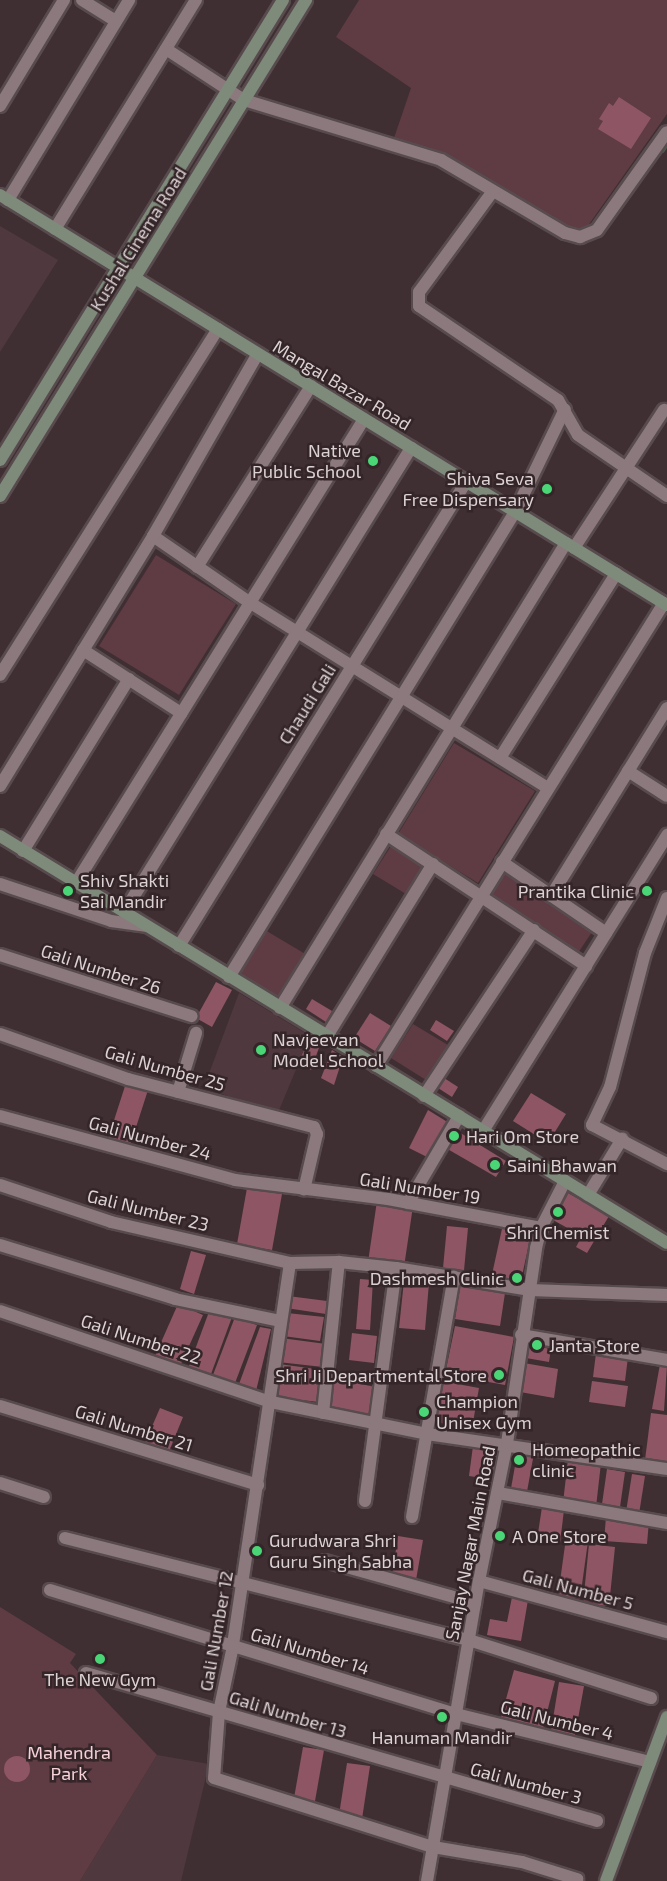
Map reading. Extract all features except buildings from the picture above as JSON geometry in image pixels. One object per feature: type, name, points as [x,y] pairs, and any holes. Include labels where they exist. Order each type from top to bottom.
[{"type":"street","points":[[0,106],[64,0]]},
{"type":"street","points":[[82,0],[116,21]]},
{"type":"street","points":[[4,197],[129,0]]},
{"type":"street","points":[[55,229],[196,0]]},
{"type":"street","name":"Kushal Cinema Road","points":[[0,460],[283,0]]},
{"type":"street","name":"Kushal Cinema Road","points":[[0,496],[306,0]]},
{"type":"street","points":[[166,49],[244,100],[441,160],[565,233],[580,237],[597,230],[667,132]]},
{"type":"street","points":[[493,191],[418,292],[419,306],[558,400],[565,410],[568,423],[578,435],[667,496]]},
{"type":"street","name":"Mangal Bazar Road","points":[[4,197],[257,355],[665,604]]},
{"type":"street","points":[[0,675],[218,329]]},
{"type":"street","points":[[0,786],[153,536],[257,355]]},
{"type":"street","points":[[197,567],[311,386]]},
{"type":"street","points":[[230,977],[515,512],[565,410]]},
{"type":"street","points":[[280,1008],[451,728],[570,546],[664,410]]},
{"type":"street","points":[[76,883],[364,419]]},
{"type":"street","points":[[124,912],[411,448]]},
{"type":"street","name":"Chaudi Gali","points":[[179,946],[466,482]]},
{"type":"street","points":[[153,536],[249,602],[548,788]]},
{"type":"street","points":[[500,758],[616,574]]},
{"type":"street","points":[[376,1066],[665,604]]},
{"type":"street","points":[[83,650],[181,713]]},
{"type":"street","points":[[23,851],[129,679]]},
{"type":"street","points":[[551,896],[667,708]]},
{"type":"street","points":[[628,771],[667,796]]},
{"type":"street","points":[[386,834],[586,966]]},
{"type":"street","points":[[483,1131],[667,835]]},
{"type":"street","points":[[0,837],[667,1243]]},
{"type":"street","points":[[502,862],[606,933]]},
{"type":"street","points":[[327,1036],[433,864]]},
{"type":"street","points":[[0,884],[111,921],[146,926]]},
{"type":"street","points":[[667,898],[645,953],[610,1087],[592,1125],[667,1164]]},
{"type":"street","points":[[424,1096],[534,930]]},
{"type":"street","name":"Gali Number 26","points":[[0,955],[191,1016]]},
{"type":"street","points":[[178,1092],[196,1033]]},
{"type":"street","name":"Gali Number 25","points":[[0,1034],[178,1092],[314,1127],[317,1134],[298,1189]]},
{"type":"street","name":"Gali Number 24","points":[[0,1116],[235,1180],[298,1189]]},
{"type":"street","points":[[408,1203],[459,1116]]},
{"type":"street","points":[[588,1195],[622,1139]]},
{"type":"street","name":"Sanjay Nagar Main Road","points":[[427,1881],[479,1581],[507,1443],[521,1335],[542,1228],[565,1181]]},
{"type":"street","name":"Gali Number 23","points":[[0,1185],[111,1222],[290,1263],[339,1262],[396,1268],[530,1290],[667,1295]]},
{"type":"street","name":"Gali Number 19","points":[[298,1189],[408,1203],[542,1228]]},
{"type":"street","points":[[0,1245],[175,1299],[280,1321]]},
{"type":"street","points":[[323,1413],[339,1262]]},
{"type":"street","name":"Gali Number 12","points":[[290,1263],[244,1580],[219,1712],[214,1778],[434,1847]]},
{"type":"street","points":[[365,1501],[396,1268]]},
{"type":"street","points":[[412,1517],[454,1277]]},
{"type":"street","name":"Gali Number 22","points":[[0,1311],[271,1402],[427,1434],[507,1443],[667,1469]]},
{"type":"street","points":[[521,1335],[667,1360]]},
{"type":"street","name":"Gali Number 21","points":[[0,1406],[258,1485]]},
{"type":"street","points":[[0,1483],[44,1497]]},
{"type":"street","points":[[498,1493],[667,1523]]},
{"type":"street","points":[[65,1538],[244,1580],[469,1640],[651,1698]]},
{"type":"street","points":[[325,1561],[475,1603]]},
{"type":"street","name":"Gali Number 5","points":[[479,1581],[667,1632]]},
{"type":"street","name":"Gali Number 14","points":[[50,1590],[456,1714]]},
{"type":"street","name":"Gali Number 13","points":[[86,1673],[445,1780]]},
{"type":"street","name":"Gali Number 4","points":[[456,1714],[650,1762]]},
{"type":"street","points":[[606,1881],[667,1718]]},
{"type":"street","name":"Gali Number 3","points":[[445,1780],[597,1821]]},
{"type":"street","points":[[434,1847],[522,1862],[577,1879]]},
{"type":"shaded area","points":[[0,226],[58,260],[0,352]]},
{"type":"shaded area","name":"Navjeevan Model School","points":[[239,993],[310,1036],[277,1115],[204,1087]]},
{"type":"shaded area","points":[[157,1755],[209,1764],[181,1881],[80,1881]]},
{"type":"green space","points":[[359,0],[667,0],[667,114],[580,237],[394,138],[411,88],[336,37]]},
{"type":"green space","points":[[156,555],[236,604],[179,695],[99,646]]},
{"type":"green space","points":[[454,743],[535,791],[478,883],[398,834]]},
{"type":"green space","points":[[391,846],[423,866],[406,894],[373,874]]},
{"type":"green space","points":[[505,871],[592,932],[578,953],[491,895]]},
{"type":"green space","points":[[265,930],[307,955],[279,1000],[237,974]]},
{"type":"green space","points":[[413,1024],[448,1045],[426,1080],[391,1058]]},
{"type":"green space","name":"Mahendra Park","points":[[0,1607],[76,1654],[70,1663],[157,1755],[80,1881],[0,1881]]},
{"type":"waterway","points":[[662,150],[667,142]]},
{"type":"place","name":"Native Public School","points":[[373,461]]},
{"type":"place","name":"Shiva Seva Free Dispensary","points":[[547,489]]},
{"type":"place","name":"Shiv Shakti Sai Mandir","points":[[68,891]]},
{"type":"place","name":"Prantika Clinic","points":[[647,891]]},
{"type":"place","name":"Navjeevan Model School","points":[[261,1050]]},
{"type":"place","name":"Hari Om Store","points":[[454,1136]]},
{"type":"place","name":"Saini Bhawan","points":[[495,1165]]},
{"type":"place","name":"Shri Chemist","points":[[558,1212]]},
{"type":"place","name":"Dashmesh Clinic","points":[[517,1278]]},
{"type":"place","name":"Janta Store","points":[[537,1345]]},
{"type":"place","name":"Shri Ji Departmental Store","points":[[499,1375]]},
{"type":"place","name":"Champion Unisex Gym","points":[[424,1412]]},
{"type":"place","name":"Homeopathic clinic","points":[[519,1460]]},
{"type":"place","name":"A One Store","points":[[500,1536]]},
{"type":"place","name":"Gurudwara Shri Guru Singh Sabha","points":[[257,1551]]},
{"type":"place","name":"The New Gym","points":[[100,1659]]},
{"type":"place","name":"Hanuman Mandir","points":[[442,1717]]}]
